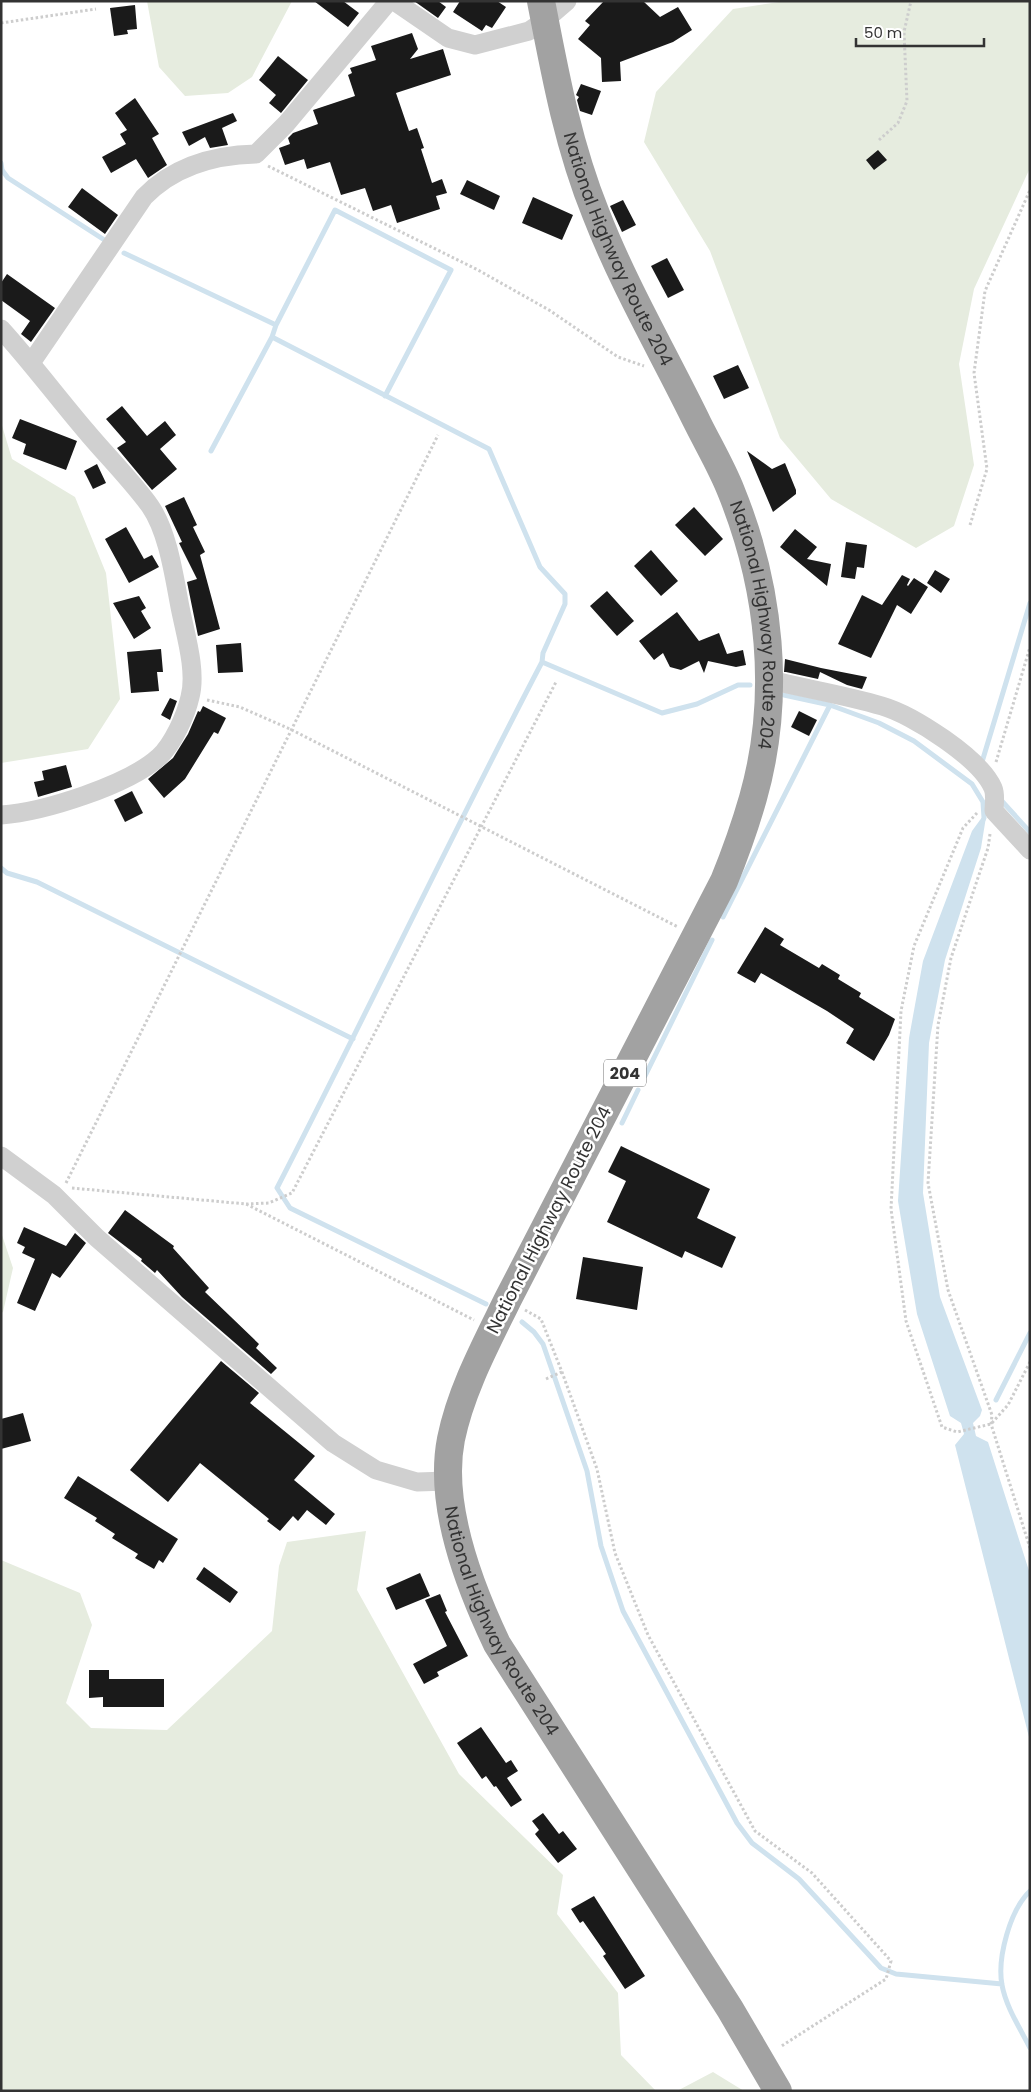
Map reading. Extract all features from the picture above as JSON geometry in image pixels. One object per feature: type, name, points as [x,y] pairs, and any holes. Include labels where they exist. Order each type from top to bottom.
[{"type":"highway","name":"National Highway Route 204","points":[[543,11],[564,117],[578,165],[596,215],[625,278],[731,489],[749,540],[762,593],[768,640],[770,680],[763,753],[754,796],[724,881],[493,1330],[462,1400],[451,1441],[448,1481],[453,1518],[464,1560],[478,1604],[497,1644],[725,2001],[778,2091]]},
{"type":"street","points":[[31,363],[144,197],[157,184],[190,165],[238,155],[256,154],[286,124],[389,1]]},
{"type":"street","points":[[394,1],[448,38],[475,45],[529,31],[543,11],[567,1]]},
{"type":"street","points":[[1,329],[150,507],[162,533],[173,573],[192,673],[191,696],[181,724],[160,755],[137,774],[70,800],[1,816]]},
{"type":"street","points":[[770,680],[890,709],[920,722],[967,757],[989,799],[1030,850]]},
{"type":"street","points":[[1,1156],[54,1194],[97,1238],[333,1443],[376,1470],[417,1482],[448,1481]]},
{"type":"path","points":[[879,140],[898,123],[907,101],[904,32],[911,1]]},
{"type":"path","points":[[1,23],[96,9]]},
{"type":"path","points":[[256,154],[261,163],[486,274],[549,310],[618,357],[646,367],[669,366]]},
{"type":"path","points":[[970,525],[987,469],[974,373],[985,291],[1030,190]]},
{"type":"path","points":[[438,435],[64,1188],[246,1204],[270,1203],[292,1193],[556,682]]},
{"type":"path","points":[[1030,647],[994,768],[989,799],[988,848],[951,958],[938,1025],[928,1183],[948,1290],[992,1415],[991,1424],[1030,1548]]},
{"type":"path","points":[[191,696],[240,707],[292,730],[696,936]]},
{"type":"path","points":[[989,799],[963,828],[914,946],[901,1011],[891,1209],[906,1321],[942,1428],[957,1432],[991,1424],[1008,1405],[1030,1362]]},
{"type":"path","points":[[246,1204],[493,1330]]},
{"type":"path","points":[[508,1299],[541,1319],[597,1469],[615,1553],[648,1635],[755,1832],[812,1873],[891,1961],[886,1979],[780,2047]]},
{"type":"path","points":[[546,1379],[562,1372]]},
{"type":"shaded area","points":[[147,1],[292,1],[252,77],[228,93],[185,96],[159,67]]},
{"type":"shaded area","points":[[786,1],[1030,1],[1030,168],[974,289],[959,364],[974,465],[954,526],[916,548],[831,499],[780,438],[710,251],[644,142],[656,92],[733,9]]},
{"type":"shaded area","points":[[1,422],[12,459],[75,497],[106,573],[120,699],[88,749],[1,763]]},
{"type":"shaded area","points":[[1,1232],[13,1268],[3,1312],[1,1313]]},
{"type":"shaded area","points":[[366,1531],[357,1590],[459,1774],[563,1875],[557,1914],[618,1993],[621,2055],[656,2091],[1,2091],[1,1560],[80,1593],[92,1625],[66,1703],[91,1728],[167,1730],[272,1631],[279,1566],[287,1542]]},
{"type":"shaded area","points":[[713,2072],[744,2091],[677,2091]]},
{"type":"water","points":[[986,817],[981,848],[945,960],[929,1043],[923,1193],[940,1297],[982,1410],[980,1416],[973,1423],[976,1436],[988,1442],[1030,1574],[1030,1741],[955,1445],[964,1434],[961,1423],[950,1416],[917,1314],[898,1201],[909,1038],[923,961],[972,831],[980,820]]},
{"type":"building","points":[[314,1],[343,1],[359,13],[348,27]]},
{"type":"building","points":[[414,1],[438,1],[446,7],[438,18]]},
{"type":"building","points":[[460,1],[497,1],[506,7],[492,28],[486,25],[482,31],[453,12]]},
{"type":"building","points":[[604,1],[643,1],[660,17],[678,7],[692,30],[673,42],[620,62],[621,81],[602,82],[601,58],[578,39],[590,25],[585,21]]},
{"type":"building","points":[[135,5],[137,29],[127,30],[128,34],[114,36],[110,8]]},
{"type":"building","points":[[412,33],[418,49],[410,59],[443,49],[451,75],[396,93],[409,131],[417,128],[424,148],[421,149],[432,183],[442,179],[447,193],[436,196],[440,209],[397,223],[391,205],[373,211],[365,188],[341,195],[330,162],[307,169],[304,159],[285,165],[279,148],[290,144],[288,138],[293,133],[318,124],[313,110],[355,96],[348,75],[352,73],[350,68],[376,60],[371,46]]},
{"type":"building","points":[[278,56],[308,80],[281,113],[269,103],[276,95],[259,80]]},
{"type":"building","points":[[581,84],[601,91],[592,115],[580,111],[577,100],[579,97],[576,95]]},
{"type":"building","points":[[135,98],[159,134],[152,138],[167,165],[148,178],[136,159],[111,173],[102,157],[126,144],[120,134],[127,130],[115,113]]},
{"type":"building","points":[[233,113],[237,121],[222,128],[228,145],[210,148],[205,137],[189,146],[182,132]]},
{"type":"building","points":[[878,150],[887,160],[874,170],[866,160]]},
{"type":"building","points":[[467,180],[500,196],[494,210],[460,194]]},
{"type":"building","points":[[82,188],[118,215],[105,234],[68,207]]},
{"type":"building","points":[[533,197],[573,215],[562,240],[522,223]]},
{"type":"building","points":[[623,200],[636,225],[622,232],[610,206]]},
{"type":"building","points":[[667,258],[684,290],[668,298],[651,266]]},
{"type":"building","points":[[7,274],[55,308],[31,342],[21,334],[30,321],[1,300],[1,283]]},
{"type":"building","points":[[738,365],[749,388],[724,399],[713,376]]},
{"type":"building","points":[[122,406],[147,436],[165,421],[176,435],[160,449],[177,469],[152,490],[117,448],[126,442],[106,419]]},
{"type":"building","points":[[20,419],[77,441],[66,470],[23,454],[26,444],[12,438]]},
{"type":"building","points":[[747,451],[772,469],[785,463],[796,494],[773,512]]},
{"type":"building","points":[[97,464],[106,483],[93,489],[84,471]]},
{"type":"building","points":[[184,497],[197,525],[193,527],[205,552],[200,555],[220,629],[198,636],[187,582],[197,579],[179,543],[182,542],[165,506]]},
{"type":"building","points":[[694,507],[723,539],[705,556],[675,525]]},
{"type":"building","points":[[126,527],[144,559],[152,555],[159,567],[129,583],[105,539]]},
{"type":"building","points":[[795,529],[817,547],[807,559],[831,564],[827,586],[780,547]]},
{"type":"building","points":[[846,542],[867,545],[864,568],[857,567],[855,579],[841,577]]},
{"type":"building","points":[[651,550],[678,581],[661,596],[634,566]]},
{"type":"building","points":[[935,570],[950,579],[941,593],[927,583]]},
{"type":"building","points":[[902,575],[910,579],[908,586],[914,578],[928,587],[911,614],[897,605],[871,658],[838,644],[862,595],[882,605]]},
{"type":"building","points":[[607,591],[634,621],[617,636],[590,606]]},
{"type":"building","points":[[139,596],[146,608],[141,611],[151,628],[134,639],[113,603]]},
{"type":"building","points":[[677,612],[699,641],[719,633],[727,654],[743,650],[746,665],[736,667],[708,661],[704,673],[699,661],[681,670],[670,667],[663,653],[654,660],[639,641]]},
{"type":"building","points":[[241,643],[243,672],[218,673],[216,645]]},
{"type":"building","points":[[161,649],[163,672],[157,672],[159,691],[131,693],[127,652]]},
{"type":"building","points":[[785,659],[867,677],[862,689],[847,685],[820,672],[818,679],[784,672]]},
{"type":"building","points":[[170,698],[177,701],[170,720],[161,715]]},
{"type":"building","points":[[203,706],[226,718],[218,734],[214,732],[185,779],[164,798],[148,779],[173,758],[188,734],[198,711],[200,712]]},
{"type":"building","points":[[799,711],[817,720],[809,736],[791,727]]},
{"type":"building","points":[[66,765],[72,787],[38,797],[34,782],[44,780],[42,771]]},
{"type":"building","points":[[132,791],[143,813],[125,822],[114,800]]},
{"type":"building","points":[[765,927],[784,939],[780,945],[819,968],[822,964],[840,975],[838,979],[861,993],[859,997],[895,1019],[889,1035],[874,1061],[846,1043],[854,1029],[827,1011],[761,973],[755,983],[737,973]]},
{"type":"building","points":[[621,1146],[710,1189],[697,1218],[736,1237],[722,1268],[685,1251],[682,1258],[607,1222],[626,1181],[608,1172]]},
{"type":"building","points":[[125,1210],[174,1246],[173,1248],[209,1288],[205,1292],[259,1344],[256,1348],[277,1368],[271,1374],[182,1297],[157,1270],[155,1273],[141,1261],[142,1259],[108,1233]]},
{"type":"building","points":[[24,1227],[66,1246],[75,1233],[86,1243],[60,1278],[52,1273],[35,1311],[17,1303],[35,1259],[22,1253],[25,1247],[17,1243]]},
{"type":"building","points":[[583,1257],[643,1267],[637,1310],[576,1299]]},
{"type":"building","points":[[221,1361],[259,1393],[250,1403],[315,1456],[294,1480],[335,1514],[326,1525],[307,1510],[298,1521],[293,1516],[280,1531],[267,1521],[269,1519],[200,1463],[168,1502],[130,1470]]},
{"type":"building","points":[[23,1413],[31,1441],[1,1449],[1,1419]]},
{"type":"building","points":[[78,1476],[178,1539],[163,1563],[159,1560],[154,1569],[135,1558],[138,1554],[112,1538],[115,1534],[95,1521],[97,1518],[64,1498]]},
{"type":"building","points":[[204,1567],[238,1592],[230,1603],[196,1579]]},
{"type":"building","points":[[420,1573],[430,1596],[396,1610],[386,1588]]},
{"type":"building","points":[[440,1594],[447,1611],[445,1612],[468,1656],[437,1672],[439,1676],[424,1684],[413,1664],[447,1646],[425,1600]]},
{"type":"building","points":[[89,1670],[109,1670],[109,1679],[164,1679],[164,1707],[103,1707],[103,1697],[89,1698]]},
{"type":"building","points":[[481,1727],[506,1763],[511,1760],[518,1771],[507,1778],[522,1800],[511,1807],[496,1786],[494,1787],[486,1776],[482,1779],[457,1743]]},
{"type":"building","points":[[543,1813],[559,1834],[563,1831],[577,1849],[558,1863],[535,1834],[539,1830],[532,1821]]},
{"type":"building","points":[[594,1896],[645,1976],[625,1989],[603,1956],[606,1954],[583,1921],[580,1923],[571,1909]]},
{"type":"waterway","points":[[1,163],[2,170],[8,178],[106,241]]},
{"type":"waterway","points":[[276,325],[335,210],[451,270],[385,396]]},
{"type":"waterway","points":[[124,253],[276,325],[272,337],[211,451]]},
{"type":"waterway","points":[[272,337],[489,449],[540,567],[565,594],[565,604],[543,653],[542,662],[277,1188],[290,1208],[486,1304]]},
{"type":"waterway","points":[[982,762],[1030,603]]},
{"type":"waterway","points":[[542,662],[662,713],[697,704],[738,685],[750,685]]},
{"type":"waterway","points":[[784,695],[830,705],[879,723],[914,741],[972,784],[983,802],[984,818],[982,822]]},
{"type":"waterway","points":[[723,917],[830,705]]},
{"type":"waterway","points":[[1000,799],[1030,832]]},
{"type":"waterway","points":[[1,868],[7,873],[37,882],[353,1039]]},
{"type":"waterway","points":[[645,1076],[712,940]]},
{"type":"waterway","points":[[622,1123],[638,1090]]},
{"type":"waterway","points":[[522,1322],[534,1332],[543,1344],[587,1471],[601,1546],[623,1611],[737,1823],[752,1843],[799,1879],[881,1968],[896,1974],[1002,1984]]},
{"type":"waterway","points":[[996,1400],[1030,1333]]},
{"type":"waterway","points":[[1030,1891],[1016,1910],[1011,1922],[1001,1962],[1004,1993],[1030,2048]]}]
